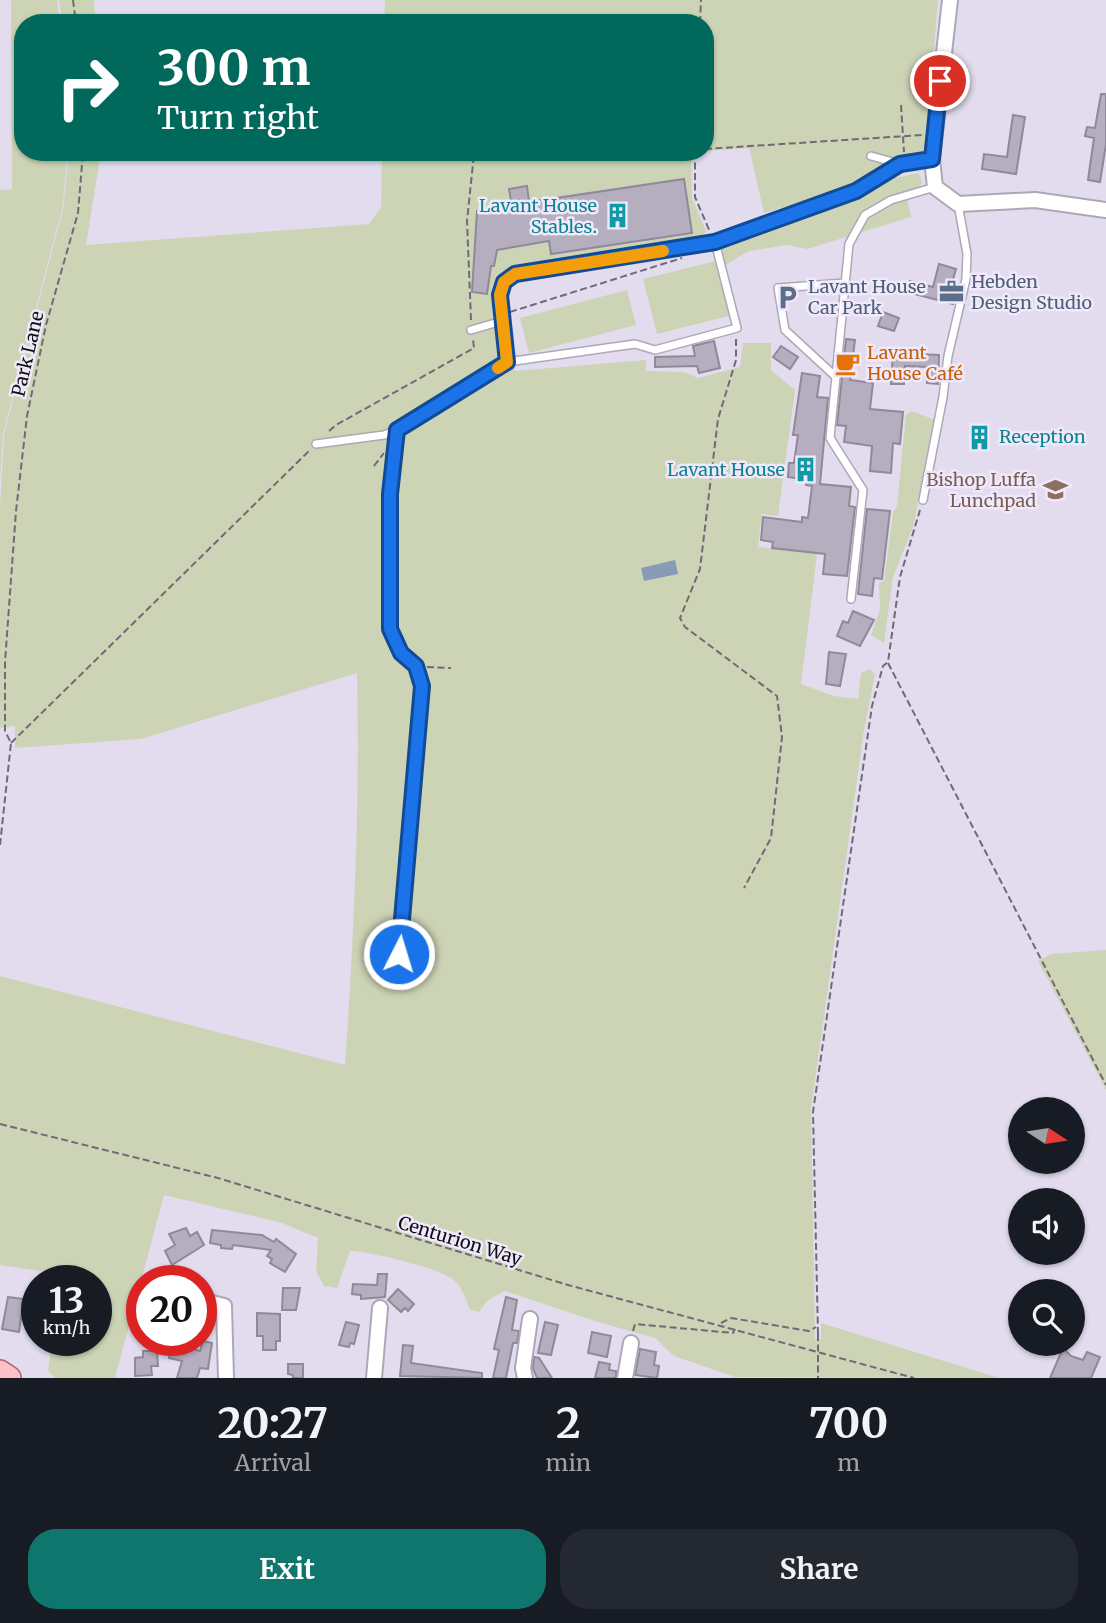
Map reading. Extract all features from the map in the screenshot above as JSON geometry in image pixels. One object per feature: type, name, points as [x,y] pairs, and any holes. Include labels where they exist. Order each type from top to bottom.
[{"type":"main road","points":[[0,1372],[9,1378]]},
{"type":"street","points":[[950,0],[934,134],[932,159],[935,187],[958,204],[1035,200],[1106,210]]},
{"type":"street","points":[[217,1304],[225,1306],[226,1378]]},
{"type":"street","points":[[374,1378],[380,1308]]},
{"type":"street","points":[[525,1378],[523,1368],[530,1319]]},
{"type":"street","points":[[625,1378],[631,1343]]},
{"type":"lane","points":[[871,156],[902,164]]},
{"type":"lane","points":[[507,362],[500,295],[504,282],[515,274],[715,242],[856,191],[902,164],[932,159]]},
{"type":"lane","points":[[851,600],[863,490],[830,438],[849,244],[865,215],[891,200],[935,187]]},
{"type":"lane","points":[[923,500],[943,397],[947,356],[966,279],[967,254],[958,204]]},
{"type":"lane","points":[[316,444],[384,435],[397,430],[507,362],[635,344],[654,350],[737,328],[715,242]]},
{"type":"lane","points":[[836,377],[785,330],[778,288],[845,283]]},
{"type":"lane","points":[[471,330],[502,317]]},
{"type":"lane","points":[[397,430],[390,494],[390,629],[401,653],[416,666],[422,686],[399,954],[407,977]]},
{"type":"path","points":[[901,105],[902,164]]},
{"type":"path","points":[[714,148],[934,134]]},
{"type":"path","name":"Park Lane","points":[[5,731],[6,648],[16,511],[27,416],[46,325],[78,213],[82,161]]},
{"type":"path","points":[[11,743],[336,425],[474,348],[467,221],[473,161]]},
{"type":"path","points":[[695,161],[695,197],[715,242]]},
{"type":"path","points":[[502,317],[683,258]]},
{"type":"path","points":[[737,328],[736,360],[718,419],[700,569],[680,618],[685,628],[777,696],[782,737],[771,838],[744,888]]},
{"type":"path","points":[[923,500],[900,576],[888,662],[1106,1084]]},
{"type":"path","points":[[818,1377],[813,1112],[872,706],[883,666],[888,662]]},
{"type":"path","points":[[416,666],[451,668]]},
{"type":"path","points":[[0,732],[5,731],[11,743],[0,845]]},
{"type":"path","name":"Centurion Way","points":[[0,1124],[218,1178],[459,1254],[914,1378]]},
{"type":"path","points":[[720,1324],[731,1318],[808,1331],[817,1326]]},
{"type":"path","points":[[631,1343],[635,1324],[733,1333],[735,1328]]},
{"type":"green space","points":[[11,0],[57,0],[59,14],[14,14],[14,161],[67,161],[62,209],[3,434],[0,479],[0,190],[12,189]]},
{"type":"green space","points":[[59,0],[94,0],[95,14],[61,14]]},
{"type":"green space","points":[[385,0],[938,0],[924,167],[764,213],[749,148],[714,150],[714,14],[384,14]]},
{"type":"green space","points":[[68,161],[100,161],[86,245],[369,224],[381,208],[382,161],[691,161],[692,198],[706,231],[698,241],[506,271],[515,371],[646,360],[646,371],[684,372],[698,378],[740,367],[743,343],[771,343],[771,370],[795,390],[778,516],[762,514],[758,547],[817,554],[801,684],[834,696],[858,699],[861,673],[870,669],[875,674],[864,730],[811,1109],[815,1339],[821,1340],[821,1323],[999,1378],[735,1377],[674,1356],[655,1338],[505,1291],[488,1300],[479,1312],[470,1310],[460,1288],[448,1276],[388,1257],[350,1251],[337,1288],[324,1286],[316,1271],[318,1238],[282,1223],[164,1195],[145,1265],[126,1265],[126,1337],[115,1378],[55,1378],[48,1371],[50,1356],[112,1356],[112,1265],[21,1265],[21,1268],[0,1265],[0,976],[345,1065],[357,820],[357,673],[141,739],[15,748],[15,726],[0,728],[0,505],[4,434],[63,209]]},
{"type":"green space","points":[[919,173],[922,183],[907,199],[911,217],[807,249],[787,245],[749,251],[725,265],[721,245],[861,196],[890,179]]},
{"type":"green space","points":[[715,261],[729,316],[657,334],[643,279]]},
{"type":"green space","points":[[627,290],[636,325],[529,353],[520,318]]},
{"type":"green space","points":[[912,411],[935,420],[913,527],[893,577],[884,643],[871,635],[880,609],[879,583],[884,581],[893,513],[897,506],[906,415]]},
{"type":"green space","points":[[1106,950],[1106,1090],[1038,961],[1051,954]]},
{"type":"water","points":[[675,560],[678,574],[644,581],[641,568]]},
{"type":"building","points":[[1101,94],[1106,94],[1106,144],[1100,182],[1088,180],[1094,138],[1085,136],[1087,127],[1095,128]]},
{"type":"building","points":[[1013,115],[1025,117],[1016,174],[982,169],[984,154],[1007,157]]},
{"type":"building","name":"Lavant House Stables.","points":[[684,179],[692,233],[551,254],[549,241],[497,250],[494,266],[491,266],[487,294],[472,292],[477,211],[512,207],[509,189],[527,186],[529,202]]},
{"type":"building","points":[[939,264],[956,269],[952,283],[958,284],[953,304],[907,292],[910,281],[933,287]]},
{"type":"building","points":[[883,312],[899,318],[894,331],[878,326]]},
{"type":"building","points":[[846,339],[855,340],[850,380],[873,383],[870,409],[903,412],[900,444],[893,443],[891,473],[870,471],[872,446],[844,442],[846,426],[837,425]]},
{"type":"building","points":[[714,341],[720,368],[699,373],[697,366],[655,367],[655,357],[695,356],[693,346]]},
{"type":"building","points":[[781,346],[798,357],[790,369],[773,357]]},
{"type":"building","points":[[893,353],[939,355],[938,384],[927,383],[927,367],[905,366],[904,384],[891,384]]},
{"type":"building","name":"Lavant House","points":[[802,373],[820,376],[817,397],[828,398],[820,484],[851,487],[849,506],[855,507],[847,576],[823,574],[825,554],[772,548],[773,542],[761,540],[763,517],[802,522],[802,517],[808,518],[812,486],[806,485],[807,480],[788,477],[789,463],[794,463],[798,435],[793,435]]},
{"type":"building","points":[[867,509],[890,511],[882,579],[874,578],[872,596],[858,594]]},
{"type":"building","points":[[853,611],[874,620],[860,646],[837,636],[843,621],[848,623]]},
{"type":"building","points":[[829,652],[846,654],[840,686],[826,684]]},
{"type":"building","points":[[186,1228],[190,1236],[197,1232],[204,1245],[172,1265],[165,1251],[175,1245],[169,1234]]},
{"type":"building","points":[[212,1230],[262,1235],[274,1242],[276,1239],[296,1254],[285,1272],[270,1263],[272,1259],[267,1256],[271,1250],[233,1245],[232,1249],[221,1248],[221,1245],[210,1243]]},
{"type":"building","points":[[378,1274],[387,1274],[385,1297],[361,1299],[361,1295],[352,1294],[353,1284],[377,1285]]},
{"type":"building","points":[[283,1288],[300,1288],[296,1310],[282,1310]]},
{"type":"building","points":[[398,1289],[414,1304],[408,1311],[405,1308],[401,1312],[388,1300]]},
{"type":"building","points":[[8,1297],[21,1299],[19,1332],[2,1329]]},
{"type":"building","points":[[506,1297],[517,1300],[512,1330],[519,1331],[517,1343],[513,1343],[506,1378],[493,1378],[499,1350],[494,1349]]},
{"type":"building","points":[[257,1313],[280,1314],[280,1341],[276,1341],[276,1350],[263,1350],[263,1336],[257,1336]]},
{"type":"building","points":[[346,1322],[359,1325],[354,1344],[350,1343],[349,1347],[339,1345]]},
{"type":"building","points":[[545,1322],[558,1325],[551,1355],[538,1353]]},
{"type":"building","points":[[592,1332],[611,1336],[607,1357],[588,1353]]},
{"type":"building","points":[[403,1345],[413,1346],[411,1363],[482,1373],[482,1378],[400,1376]]},
{"type":"building","points":[[640,1349],[656,1352],[654,1365],[659,1366],[657,1378],[635,1375]]},
{"type":"building","points":[[1087,1352],[1100,1357],[1091,1378],[1050,1378],[1060,1356],[1083,1360]]},
{"type":"building","points":[[157,1356],[158,1366],[151,1366],[152,1375],[135,1376],[135,1358]]},
{"type":"building","points":[[210,1356],[208,1369],[200,1368],[197,1378],[177,1378],[182,1361],[169,1358]]},
{"type":"building","points":[[534,1357],[539,1358],[552,1378],[537,1378],[533,1368]]},
{"type":"building","points":[[599,1362],[610,1364],[609,1370],[616,1371],[616,1378],[595,1378]]},
{"type":"building","points":[[288,1364],[303,1364],[303,1378],[293,1378],[293,1375],[288,1374]]},
{"type":"slow traffic","points":[[498,368],[507,362],[500,295],[504,282],[515,274],[663,251]]},
{"type":"place","name":"Lavant House Stables.","points":[[617,216]]},
{"type":"place","name":"Hebden Design Studio","points":[[951,292]]},
{"type":"place","name":"Lavant House Car Park","points":[[788,297]]},
{"type":"place","name":"Lavant House Café","points":[[847,363]]},
{"type":"place","name":"Reception","points":[[979,437]]},
{"type":"place","name":"Lavant House","points":[[805,470]]},
{"type":"place","name":"Bishop Luffa Lunchpad","points":[[1056,490]]},
{"type":"route","points":[[399,954],[422,686],[416,666],[401,653],[390,629],[390,494],[397,430],[507,362],[500,295],[504,282],[515,274],[715,242],[856,191],[900,164],[932,159],[940,81]]}]
